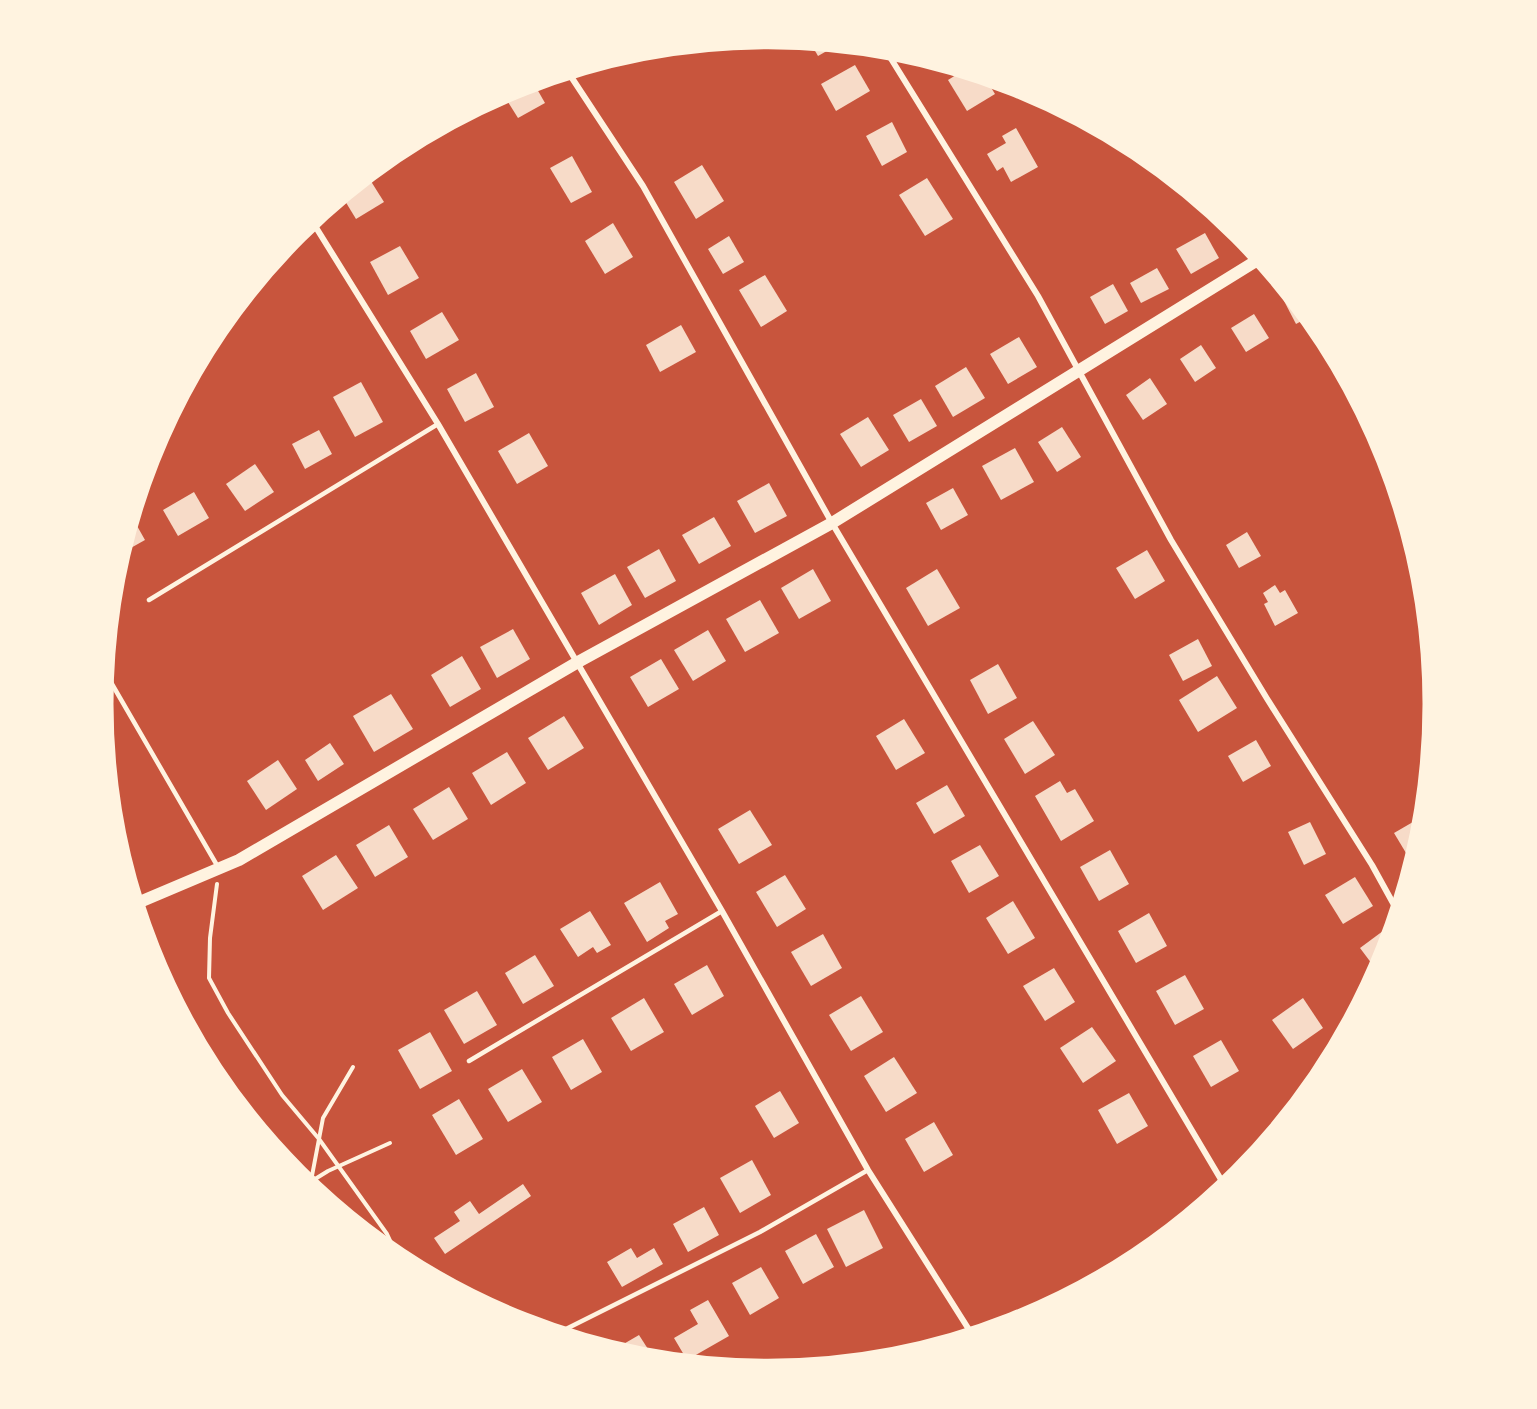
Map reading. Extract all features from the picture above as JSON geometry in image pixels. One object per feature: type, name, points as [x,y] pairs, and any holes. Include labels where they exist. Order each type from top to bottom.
[{"type":"main road","points":[[142,901],[239,860],[578,662],[832,523],[1254,263]]},
{"type":"street","points":[[892,60],[1038,296],[1171,540],[1372,865],[1394,904]]},
{"type":"street","points":[[572,78],[643,186],[832,523],[1221,1180]]},
{"type":"street","points":[[317,229],[438,424],[578,662],[722,910],[868,1170],[969,1329]]},
{"type":"lane","points":[[149,600],[438,424]]},
{"type":"lane","points":[[112,685],[219,868]]},
{"type":"lane","points":[[469,1061],[722,910]]},
{"type":"lane","points":[[566,1329],[760,1232],[868,1170]]},
{"type":"path","points":[[219,868],[210,938],[209,978],[228,1013],[282,1095],[319,1139],[390,1240]]},
{"type":"path","points":[[312,1176],[323,1118],[353,1067]]},
{"type":"path","points":[[315,1179],[390,1143]]},
{"type":"building","points":[[814,49],[827,51],[818,56]]},
{"type":"building","points":[[855,65],[870,91],[836,111],[821,84]]},
{"type":"building","points":[[955,75],[991,87],[995,94],[967,111],[948,80]]},
{"type":"building","points":[[538,90],[545,103],[518,118],[508,102]]},
{"type":"building","points":[[892,122],[907,152],[882,166],[866,136]]},
{"type":"building","points":[[1016,128],[1038,167],[1011,182],[1003,167],[997,171],[987,154],[1006,143],[1002,136]]},
{"type":"building","points":[[572,156],[592,192],[571,203],[550,168]]},
{"type":"building","points":[[702,165],[724,201],[696,219],[674,182]]},
{"type":"building","points":[[927,178],[953,219],[925,236],[899,195]]},
{"type":"building","points":[[372,182],[384,202],[356,219],[346,203]]},
{"type":"building","points":[[613,223],[633,257],[605,274],[585,241]]},
{"type":"building","points":[[1205,233],[1219,258],[1191,274],[1176,249]]},
{"type":"building","points":[[729,236],[744,262],[723,274],[708,249]]},
{"type":"building","points":[[400,246],[419,278],[388,295],[370,262]]},
{"type":"building","points":[[1157,268],[1169,289],[1141,303],[1130,283]]},
{"type":"building","points":[[765,275],[787,311],[761,327],[739,290]]},
{"type":"building","points":[[1113,284],[1128,311],[1105,324],[1090,297]]},
{"type":"building","points":[[1282,297],[1289,305],[1301,321],[1296,324]]},
{"type":"building","points":[[442,312],[459,340],[426,359],[410,331]]},
{"type":"building","points":[[1254,314],[1269,338],[1246,352],[1231,328]]},
{"type":"building","points":[[681,325],[696,352],[660,372],[646,345]]},
{"type":"building","points":[[1019,337],[1037,367],[1008,384],[990,354]]},
{"type":"building","points":[[1201,345],[1216,368],[1195,382],[1180,359]]},
{"type":"building","points":[[966,367],[985,398],[953,417],[935,386]]},
{"type":"building","points":[[476,373],[494,407],[465,422],[447,389]]},
{"type":"building","points":[[1150,378],[1167,404],[1143,420],[1126,395]]},
{"type":"building","points":[[361,382],[383,422],[355,437],[333,397]]},
{"type":"building","points":[[921,399],[937,426],[909,442],[893,415]]},
{"type":"building","points":[[868,417],[889,450],[861,467],[840,434]]},
{"type":"building","points":[[1062,427],[1081,457],[1057,472],[1038,442]]},
{"type":"building","points":[[319,430],[332,454],[305,469],[292,444]]},
{"type":"building","points":[[529,433],[548,466],[517,484],[498,451]]},
{"type":"building","points":[[1015,448],[1034,482],[1001,500],[982,466]]},
{"type":"building","points":[[255,464],[274,492],[245,511],[226,484]]},
{"type":"building","points":[[769,483],[787,516],[755,533],[737,501]]},
{"type":"building","points":[[953,488],[968,515],[941,530],[926,503]]},
{"type":"building","points":[[194,492],[209,518],[178,536],[163,510]]},
{"type":"building","points":[[714,517],[731,546],[699,564],[682,535]]},
{"type":"building","points":[[137,526],[145,540],[131,548]]},
{"type":"building","points":[[1247,532],[1261,556],[1239,568],[1226,545]]},
{"type":"building","points":[[659,549],[676,581],[645,598],[627,567]]},
{"type":"building","points":[[1147,550],[1165,581],[1135,599],[1116,568]]},
{"type":"building","points":[[813,569],[831,601],[799,619],[781,588]]},
{"type":"building","points":[[937,569],[960,608],[928,626],[906,588]]},
{"type":"building","points":[[615,574],[632,605],[599,625],[581,593]]},
{"type":"building","points":[[1275,585],[1280,593],[1285,590],[1298,613],[1275,626],[1264,604],[1268,602],[1263,593]]},
{"type":"building","points":[[760,600],[779,633],[745,652],[726,619]]},
{"type":"building","points":[[513,629],[530,659],[497,678],[480,647]]},
{"type":"building","points":[[708,630],[726,661],[693,681],[674,650]]},
{"type":"building","points":[[1198,639],[1212,666],[1183,681],[1169,655]]},
{"type":"building","points":[[462,656],[481,689],[450,707],[431,675]]},
{"type":"building","points":[[661,659],[679,689],[648,707],[630,677]]},
{"type":"building","points":[[998,664],[1017,698],[988,714],[970,680]]},
{"type":"building","points":[[1217,676],[1237,708],[1198,732],[1179,700]]},
{"type":"building","points":[[391,694],[413,729],[374,752],[353,716]]},
{"type":"building","points":[[564,716],[584,748],[548,770],[528,738]]},
{"type":"building","points":[[904,719],[925,753],[896,770],[876,736]]},
{"type":"building","points":[[1033,721],[1055,755],[1025,774],[1004,739]]},
{"type":"building","points":[[1256,740],[1271,766],[1243,782],[1228,756]]},
{"type":"building","points":[[330,743],[344,764],[318,781],[305,760]]},
{"type":"building","points":[[507,752],[526,783],[491,805],[472,773]]},
{"type":"building","points":[[278,760],[297,789],[266,810],[247,781]]},
{"type":"building","points":[[1060,781],[1067,793],[1075,789],[1094,821],[1061,841],[1035,796]]},
{"type":"building","points":[[947,785],[965,816],[934,834],[916,803]]},
{"type":"building","points":[[449,787],[468,819],[433,840],[413,809]]},
{"type":"building","points":[[750,810],[772,845],[739,864],[718,829]]},
{"type":"building","points":[[1414,821],[1407,855],[1394,833]]},
{"type":"building","points":[[1310,822],[1326,854],[1304,865],[1288,832]]},
{"type":"building","points":[[389,825],[408,857],[375,877],[356,845]]},
{"type":"building","points":[[980,845],[999,876],[969,893],[951,861]]},
{"type":"building","points":[[1110,850],[1129,884],[1099,901],[1080,867]]},
{"type":"building","points":[[336,855],[358,888],[323,910],[302,876]]},
{"type":"building","points":[[785,875],[806,909],[777,927],[756,892]]},
{"type":"building","points":[[1355,877],[1373,906],[1343,924],[1325,895]]},
{"type":"building","points":[[660,882],[678,914],[665,921],[669,928],[647,942],[624,903]]},
{"type":"building","points":[[1013,901],[1035,938],[1008,954],[986,918]]},
{"type":"building","points":[[590,911],[611,945],[597,953],[593,947],[578,957],[560,929]]},
{"type":"building","points":[[1149,913],[1167,946],[1136,963],[1118,931]]},
{"type":"building","points":[[1385,930],[1372,963],[1360,948]]},
{"type":"building","points":[[823,934],[842,968],[811,986],[791,952]]},
{"type":"building","points":[[535,955],[554,986],[523,1004],[505,973]]},
{"type":"building","points":[[707,965],[724,996],[692,1015],[674,984]]},
{"type":"building","points":[[1054,968],[1075,1002],[1045,1021],[1023,986]]},
{"type":"building","points":[[1185,975],[1204,1009],[1175,1025],[1156,991]]},
{"type":"building","points":[[477,991],[497,1025],[464,1044],[444,1010]]},
{"type":"building","points":[[861,996],[883,1032],[851,1051],[829,1015]]},
{"type":"building","points":[[644,998],[664,1032],[631,1051],[611,1018]]},
{"type":"building","points":[[1303,998],[1323,1028],[1293,1049],[1272,1020]]},
{"type":"building","points":[[1092,1027],[1116,1061],[1083,1083],[1060,1048]]},
{"type":"building","points":[[430,1032],[452,1071],[420,1089],[398,1050]]},
{"type":"building","points":[[583,1039],[602,1072],[571,1090],[552,1057]]},
{"type":"building","points":[[1221,1040],[1239,1071],[1211,1087],[1193,1056]]},
{"type":"building","points":[[894,1057],[917,1093],[886,1112],[864,1076]]},
{"type":"building","points":[[522,1069],[542,1102],[508,1122],[488,1089]]},
{"type":"building","points":[[780,1091],[799,1123],[774,1138],[755,1106]]},
{"type":"building","points":[[1129,1093],[1148,1126],[1117,1144],[1098,1110]]},
{"type":"building","points":[[459,1099],[483,1139],[456,1155],[432,1115]]},
{"type":"building","points":[[934,1122],[953,1155],[924,1172],[905,1139]]},
{"type":"building","points":[[752,1160],[771,1195],[740,1213],[720,1178]]},
{"type":"building","points":[[523,1184],[531,1196],[445,1254],[434,1238],[460,1221],[454,1212],[470,1201],[479,1214]]},
{"type":"building","points":[[704,1207],[719,1235],[688,1252],[673,1224]]},
{"type":"building","points":[[864,1210],[883,1248],[846,1267],[827,1229]]},
{"type":"building","points":[[816,1234],[834,1267],[803,1284],[785,1251]]},
{"type":"building","points":[[631,1248],[637,1258],[654,1248],[663,1264],[622,1287],[607,1262]]},
{"type":"building","points":[[761,1267],[779,1298],[750,1315],[732,1283]]},
{"type":"building","points":[[708,1300],[729,1336],[694,1356],[684,1355],[674,1338],[698,1324],[690,1310]]},
{"type":"building","points":[[639,1335],[648,1349],[640,1348],[623,1344]]}]
